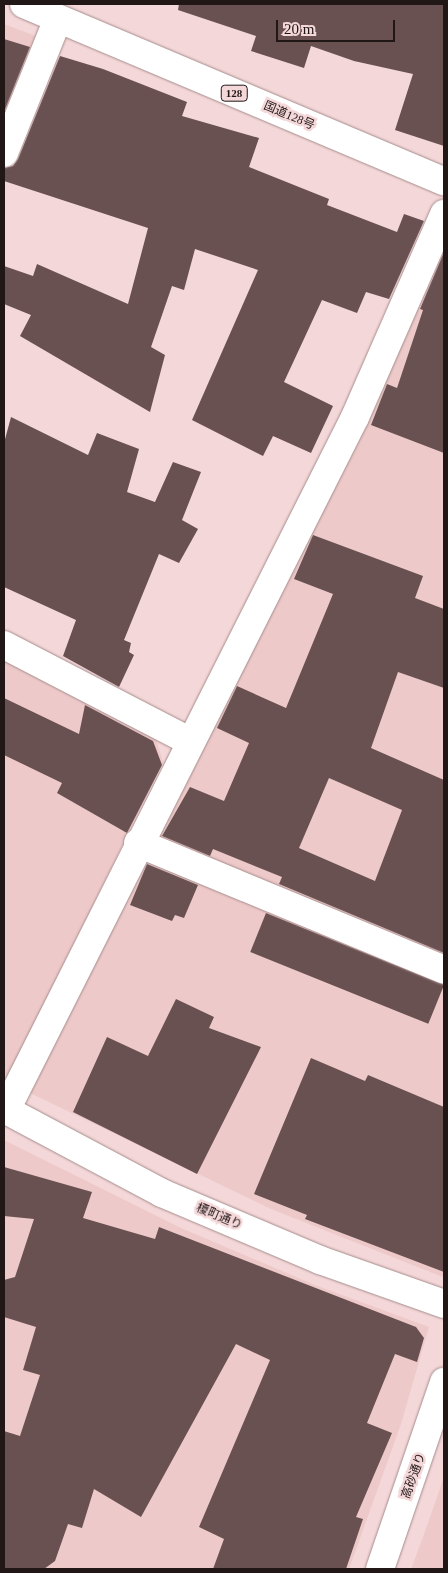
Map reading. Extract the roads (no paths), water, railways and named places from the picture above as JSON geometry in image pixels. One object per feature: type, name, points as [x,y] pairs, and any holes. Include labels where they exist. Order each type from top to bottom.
[{"type":"main road","name":"国道128号","points":[[24,4],[444,181]]},
{"type":"main road","points":[[4,153],[58,19]]},
{"type":"main road","points":[[5,1110],[189,741],[355,417],[444,214]]},
{"type":"main road","points":[[4,645],[189,741]]},
{"type":"main road","points":[[138,843],[444,970]]},
{"type":"main road","name":"榎町通り","points":[[5,1110],[162,1193],[320,1260],[444,1304]]},
{"type":"main road","name":"高砂通り","points":[[380,1569],[426,1442],[444,1382]]}]
